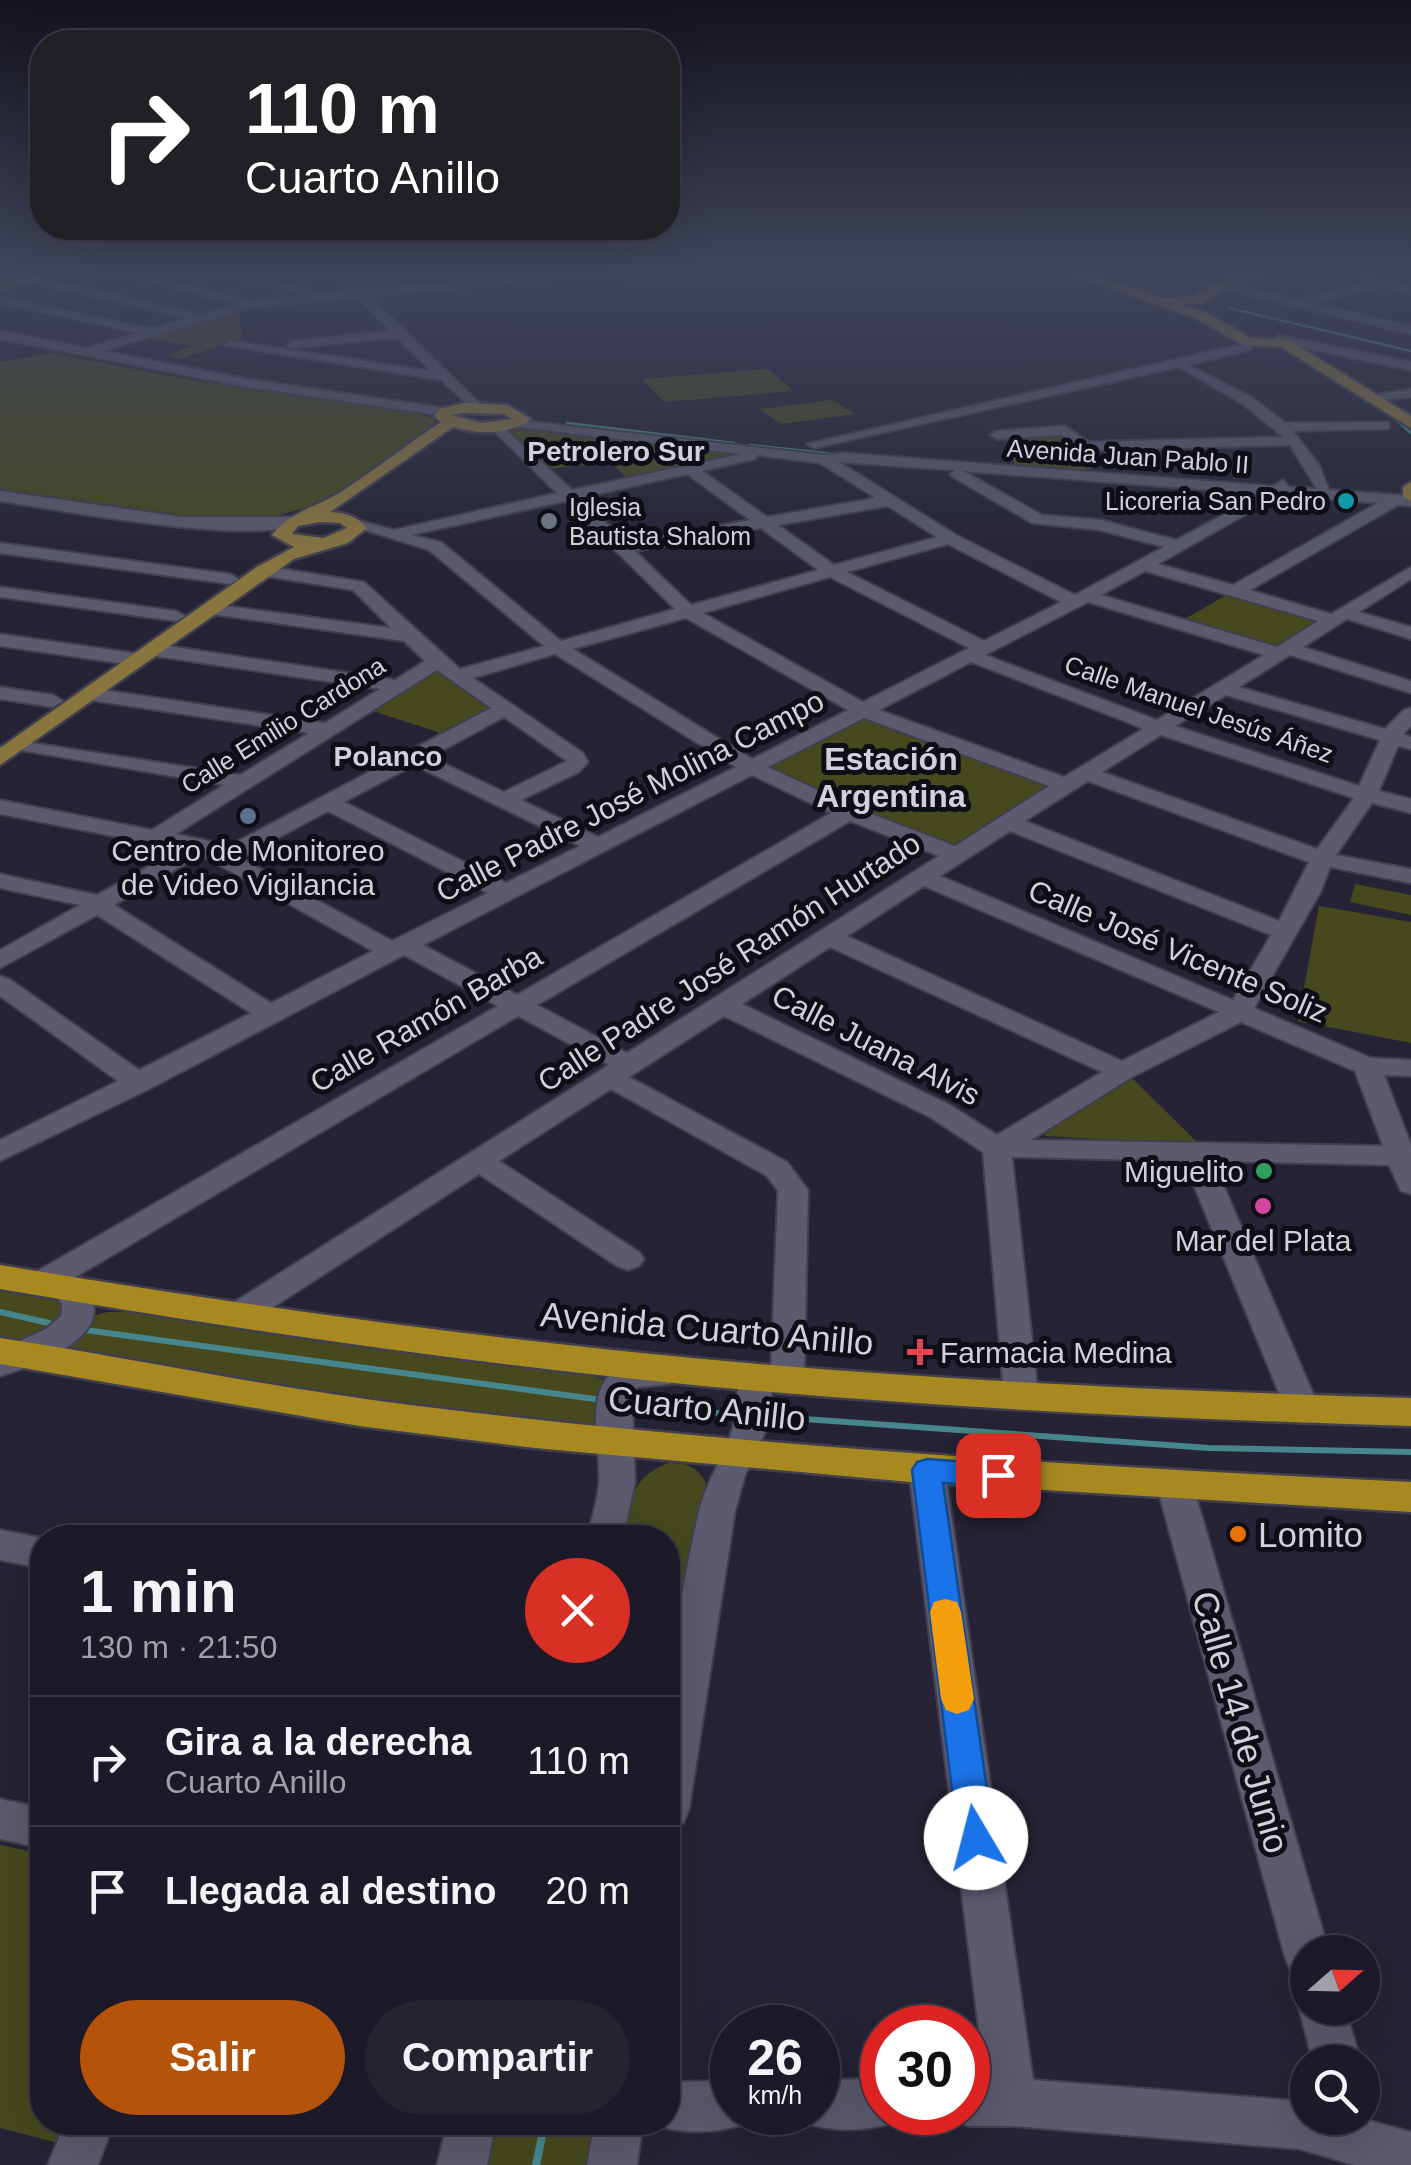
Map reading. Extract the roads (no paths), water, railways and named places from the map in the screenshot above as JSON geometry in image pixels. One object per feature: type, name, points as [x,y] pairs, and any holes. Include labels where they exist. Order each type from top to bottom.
[{"type":"highway","name":"Avenida Cuarto Anillo","points":[[0,1277],[236,1316],[755,1380],[1303,1410],[1411,1412]]},
{"type":"highway","name":"Cuarto Anillo","points":[[6,1356],[405,1418],[616,1412],[744,1441],[927,1470],[1411,1497]]},
{"type":"main road","points":[[1302,372],[1391,430]]},
{"type":"main road","points":[[1331,372],[1411,424]]},
{"type":"main road","points":[[0,758],[10,741],[53,701],[230,579],[288,532],[347,496],[454,420],[475,407],[508,410],[521,420]]},
{"type":"main road","points":[[454,420],[498,427],[521,420]]},
{"type":"main road","points":[[10,741],[90,694],[288,555],[351,528],[356,507],[454,420]]},
{"type":"main road","points":[[264,571],[288,532],[332,517],[351,528]]},
{"type":"main road","points":[[288,532],[320,544]]},
{"type":"street","points":[[189,372],[454,420]]},
{"type":"street","points":[[410,372],[444,377]]},
{"type":"street","points":[[439,372],[475,407]]},
{"type":"street","points":[[745,447],[842,440],[1150,372]]},
{"type":"street","points":[[521,420],[838,456],[855,442],[1167,372]]},
{"type":"street","points":[[1193,372],[1242,396],[1283,428],[1297,441],[1322,487]]},
{"type":"street","points":[[1370,396],[1411,393]]},
{"type":"street","points":[[961,418],[997,435],[1007,446],[1008,470]]},
{"type":"street","points":[[498,427],[687,611],[862,710],[1322,860],[1411,876]]},
{"type":"street","points":[[1283,428],[1391,430]]},
{"type":"street","points":[[997,435],[1065,430],[1084,446],[1093,476]]},
{"type":"street","points":[[1084,446],[1297,441]]},
{"type":"street","points":[[782,445],[838,456],[888,501],[950,538],[1080,599],[1411,687]]},
{"type":"street","points":[[398,533],[744,458],[745,447]]},
{"type":"street","name":"Avenida Juan Pablo II","points":[[838,456],[1008,470]]},
{"type":"street","name":"Avenida Juan Pablo II","points":[[838,456],[1408,494]]},
{"type":"street","points":[[955,468],[957,473],[1038,520],[1107,503],[1178,546]]},
{"type":"street","name":"Calle Manuel Jesús Áñez","points":[[691,470],[831,571],[977,652],[1160,727],[1366,796],[1411,806]]},
{"type":"street","name":"Avenida Juan Pablo II","points":[[1093,476],[1107,503],[1279,488],[1408,494]]},
{"type":"street","name":"Calle Padre José Molina Campo","points":[[0,1152],[1080,599],[1279,488]]},
{"type":"street","points":[[1238,590],[1408,494]]},
{"type":"street","points":[[0,496],[288,532]]},
{"type":"street","points":[[621,548],[888,501]]},
{"type":"street","points":[[351,528],[398,533],[436,546],[558,648],[750,766],[848,813],[957,855]]},
{"type":"street","points":[[458,676],[950,538]]},
{"type":"street","points":[[0,548],[230,579]]},
{"type":"street","points":[[1144,564],[1257,599],[1411,632]]},
{"type":"street","points":[[264,571],[358,586],[438,662],[578,762],[504,800]]},
{"type":"street","name":"Calle Padre José Ramón Hurtado","points":[[236,1316],[1008,822],[1411,572]]},
{"type":"street","points":[[0,592],[176,616]]},
{"type":"street","points":[[210,609],[410,636]]},
{"type":"street","points":[[0,640],[398,686]]},
{"type":"street","name":"Calle Emilio Cardona","points":[[158,836],[324,729],[438,662]]},
{"type":"street","points":[[1222,688],[1401,741]]},
{"type":"street","points":[[0,693],[53,701]]},
{"type":"street","points":[[90,694],[324,729]]},
{"type":"street","points":[[226,856],[504,709]]},
{"type":"street","points":[[998,1148],[1122,1071],[1238,1014],[1322,860],[1401,741],[1411,714]]},
{"type":"street","points":[[10,741],[242,782]]},
{"type":"street","points":[[414,757],[597,845]]},
{"type":"street","points":[[329,803],[505,892]]},
{"type":"street","points":[[0,806],[158,836],[226,856],[400,949],[515,1004],[777,1170],[790,1182],[793,1190],[744,1441],[717,1511],[680,1736]]},
{"type":"street","name":"Calle Ramón Barba","points":[[54,1287],[515,1004],[848,813]]},
{"type":"street","points":[[1008,822],[1284,932]]},
{"type":"street","points":[[0,960],[200,846]]},
{"type":"street","name":"Calle José Vicente Soliz","points":[[923,877],[1368,1066],[1411,1068]]},
{"type":"street","points":[[0,881],[71,894],[96,903],[270,1014]]},
{"type":"street","points":[[829,937],[1122,1071]]},
{"type":"street","points":[[0,984],[138,1082]]},
{"type":"street","name":"Calle Juana Alvis","points":[[723,1005],[940,1111],[998,1148]]},
{"type":"street","points":[[1368,1066],[1411,1184]]},
{"type":"street","points":[[998,1148],[1400,1156]]},
{"type":"street","points":[[998,1148],[1021,1395]]},
{"type":"street","points":[[1195,1153],[1303,1410]]},
{"type":"street","points":[[478,1161],[628,1259]]},
{"type":"street","points":[[6,1356],[50,1344],[71,1326],[78,1306],[54,1287]]},
{"type":"street","points":[[608,1525],[617,1485],[616,1412],[636,1374],[755,1380]]},
{"type":"street","points":[[927,1470],[980,2005]]},
{"type":"street","name":"Calle 14 de Junio","points":[[1175,1486],[1302,1935]]},
{"type":"street","points":[[0,1545],[30,1551]]},
{"type":"street","points":[[0,1819],[30,1825]]},
{"type":"street","points":[[990,2102],[1300,2126],[1411,2157]]},
{"type":"street","points":[[680,2106],[710,2105]]},
{"type":"street","points":[[73,2165],[85,2135]]},
{"type":"street","points":[[462,2165],[469,2135]]},
{"type":"street","points":[[612,2165],[616,2135]]},
{"type":"waterway","points":[[1321,372],[1393,417],[1411,433]]},
{"type":"waterway","points":[[567,423],[734,443]]},
{"type":"waterway","points":[[750,445],[834,454]]},
{"type":"waterway","points":[[1333,490],[1391,494]]},
{"type":"waterway","points":[[0,1312],[49,1323]]},
{"type":"waterway","points":[[85,1330],[602,1400]]},
{"type":"waterway","points":[[628,1403],[741,1416]]},
{"type":"waterway","points":[[762,1416],[1209,1448],[1411,1452]]},
{"type":"waterway","points":[[536,2165],[542,2135]]},
{"type":"place","name":"Licoreria San Pedro","points":[[1346,501]]},
{"type":"place","name":"Iglesia Bautista Shalom","points":[[549,521]]},
{"type":"place","name":"Centro de Monitoreo de Video Vigilancia","points":[[248,816]]},
{"type":"place","name":"Miguelito","points":[[1264,1171]]},
{"type":"place","name":"Mar del Plata","points":[[1263,1206]]},
{"type":"place","name":"Farmacia Medina","points":[[920,1352]]},
{"type":"place","name":"Lomito","points":[[1238,1534]]},
{"type":"district","name":"Petrolero Sur","points":[[616,451]]},
{"type":"district","name":"Polanco","points":[[388,756]]},
{"type":"district","name":"Estación Argentina","points":[[891,778]]}]
